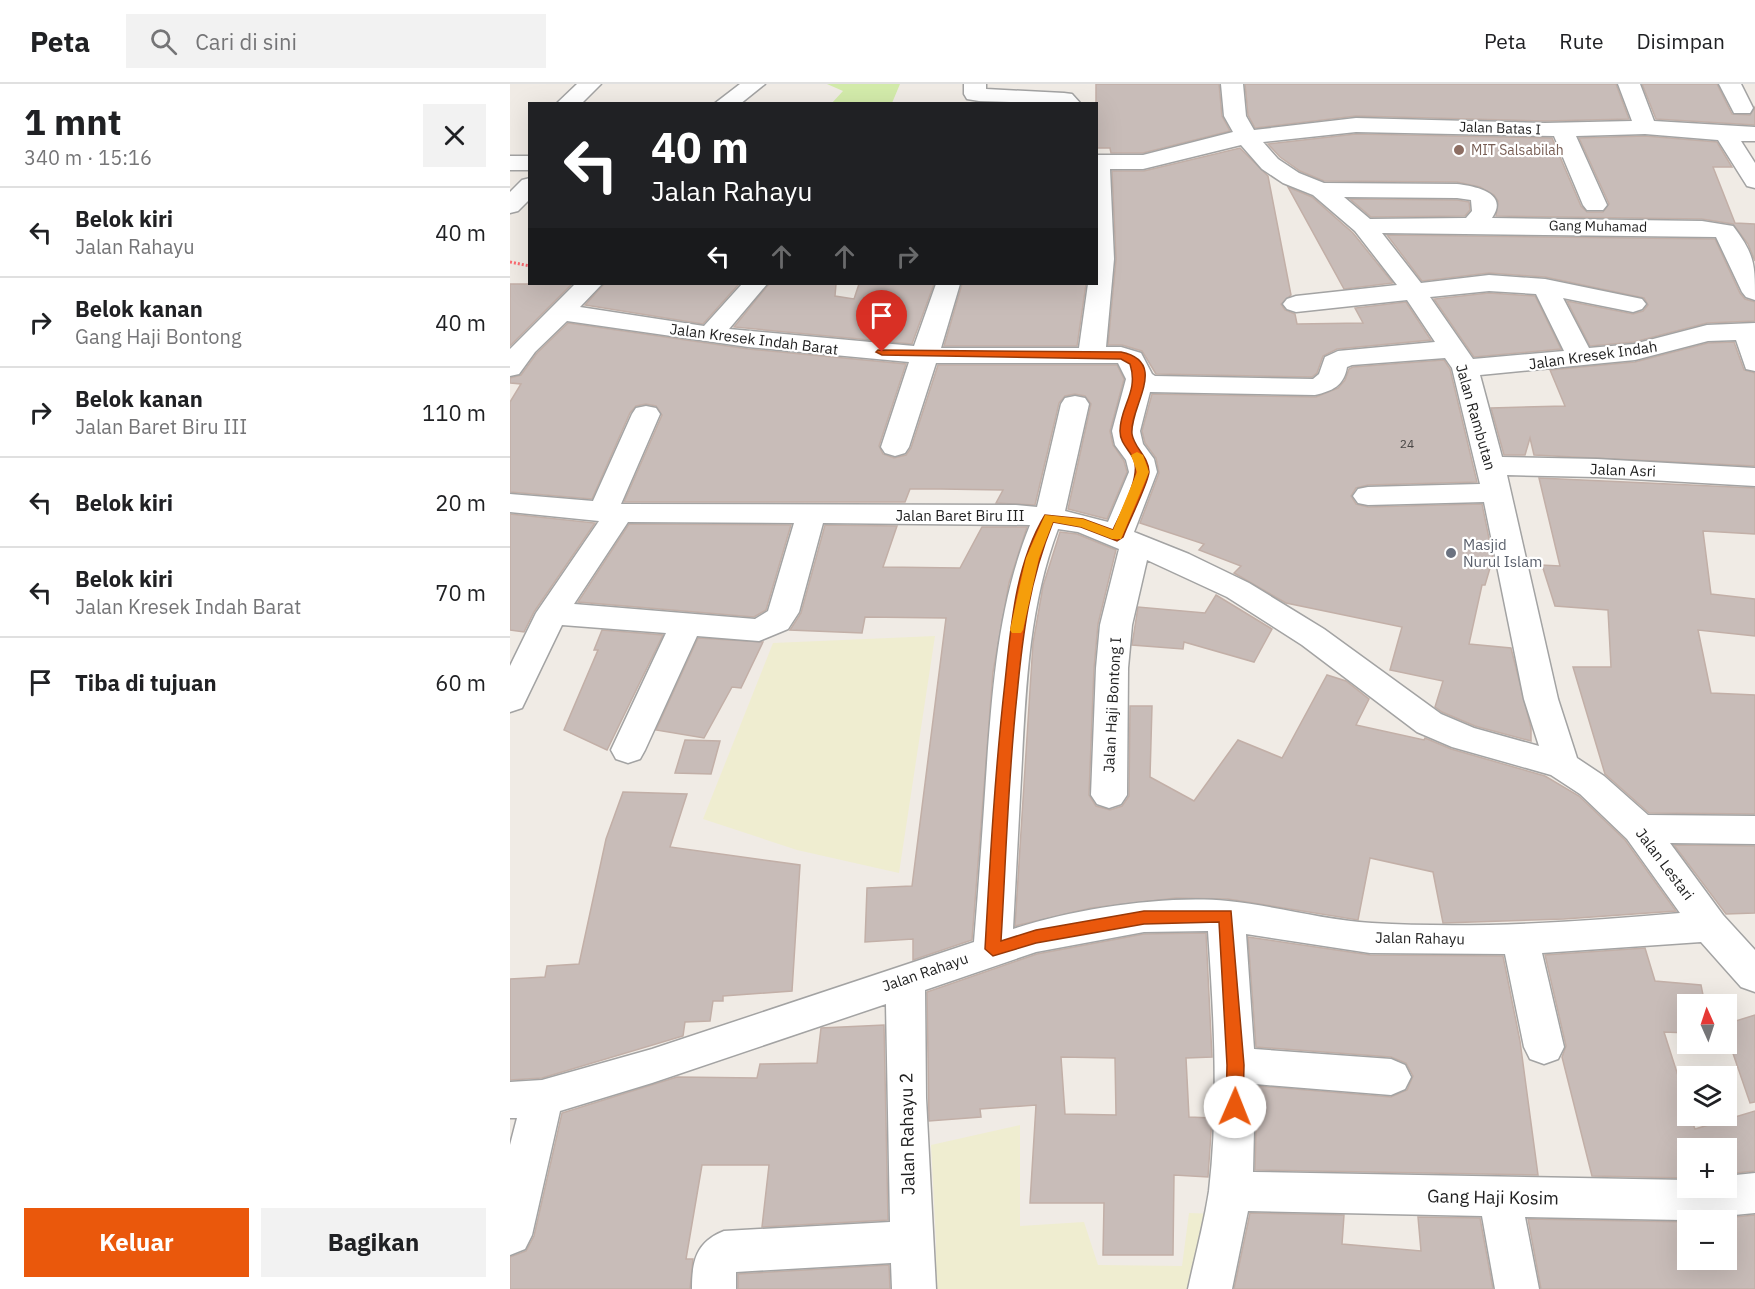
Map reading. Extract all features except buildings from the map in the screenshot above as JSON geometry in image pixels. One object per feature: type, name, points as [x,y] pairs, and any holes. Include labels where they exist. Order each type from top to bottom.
[{"type":"street","points":[[569,102],[590,84]]},
{"type":"street","points":[[728,102],[754,84]]},
{"type":"street","name":"Jalan Rambutan","points":[[1232,84],[1235,116],[1246,136],[1270,164],[1292,178],[1321,189],[1364,226],[1413,290],[1460,359],[1494,480],[1541,699],[1562,765]]},
{"type":"street","points":[[1629,84],[1645,127]]},
{"type":"street","points":[[1730,84],[1742,108]]},
{"type":"street","points":[[975,87],[979,95],[1064,99],[1068,102]]},
{"type":"street","name":"Jalan Batas I","points":[[1098,162],[1126,163],[1155,160],[1246,136],[1387,124],[1562,129],[1645,127],[1725,134],[1755,134]]},
{"type":"street","points":[[1562,129],[1595,205]]},
{"type":"street","points":[[1725,134],[1755,181]]},
{"type":"street","points":[[510,163],[528,163]]},
{"type":"street","points":[[1091,356],[1101,310],[1104,252],[1098,175]]},
{"type":"street","points":[[510,206],[528,187]]},
{"type":"street","points":[[1321,189],[1473,192],[1482,197],[1484,213],[1472,225]]},
{"type":"street","name":"Gang Muhamad","points":[[1364,226],[1690,228],[1724,231],[1734,244],[1755,292]]},
{"type":"street","points":[[1296,304],[1413,290],[1489,284],[1545,287],[1633,304]]},
{"type":"street","points":[[510,368],[526,346],[588,285]]},
{"type":"street","points":[[711,334],[754,285]]},
{"type":"street","points":[[895,447],[923,354],[948,285]]},
{"type":"street","points":[[1545,287],[1581,358]]},
{"type":"street","name":"Jalan Kresek Indah Barat","points":[[561,312],[711,334],[838,349],[923,354],[1129,357],[1135,363],[1140,379]]},
{"type":"street","points":[[1751,331],[1755,363]]},
{"type":"street","name":"Jalan Kresek Indah","points":[[1460,359],[1581,358],[1635,352],[1707,333],[1751,331]]},
{"type":"street","points":[[1140,379],[1151,384],[1315,387],[1324,384],[1332,377],[1334,363],[1347,357],[1460,359]]},
{"type":"street","name":"Jalan Haji Bontong I","points":[[1109,795],[1112,668],[1116,625],[1126,541],[1143,472],[1140,459],[1129,445],[1126,431],[1140,379]]},
{"type":"street","points":[[993,949],[1002,773],[1012,665],[1022,600],[1032,558],[1049,518],[1075,404]]},
{"type":"street","points":[[510,700],[552,613],[611,512],[646,414]]},
{"type":"street","name":"Jalan Asri","points":[[1368,496],[1597,468],[1755,477]]},
{"type":"street","name":"Jalan Baret Biru III","points":[[510,503],[611,512],[1016,514],[1083,523],[1178,561],[1238,590],[1313,637],[1429,723],[1464,738],[1562,765]]},
{"type":"street","points":[[552,613],[752,631],[777,621],[789,599],[801,540],[811,514]]},
{"type":"street","points":[[628,750],[685,626]]},
{"type":"street","name":"Jalan Lestari","points":[[1562,765],[1592,785],[1640,828],[1710,926],[1755,976]]},
{"type":"street","points":[[1640,828],[1755,830]]},
{"type":"street","points":[[1210,1289],[1230,1191],[1235,1065],[1226,916]]},
{"type":"street","name":"Jalan Rahayu","points":[[526,1099],[652,1066],[993,949],[1036,937],[1144,917],[1226,916],[1370,938],[1521,938],[1604,935],[1710,926]]},
{"type":"street","points":[[1521,938],[1544,1047]]},
{"type":"street","name":"Jalan Rahayu 2","points":[[905,979],[910,1241],[914,1289]]},
{"type":"street","points":[[1235,1065],[1391,1077]]},
{"type":"street","points":[[510,1235],[526,1099]]},
{"type":"street","name":"Gang Haji Kosim","points":[[1230,1191],[1682,1200],[1755,1193]]},
{"type":"street","points":[[1500,1197],[1517,1289]]},
{"type":"street","points":[[714,1289],[714,1267],[717,1258],[724,1252],[910,1241]]},
{"type":"path","points":[[510,261],[528,266]]},
{"type":"shaded area","points":[[935,636],[899,873],[797,850],[703,819],[773,643]]},
{"type":"shaded area","points":[[1020,1125],[1020,1226],[1084,1222],[1098,1265],[1182,1266],[1189,1213],[1217,1214],[1207,1289],[935,1289],[936,1242],[931,1145]]},
{"type":"green space","points":[[827,84],[900,84],[892,102],[833,102],[843,91]]},
{"type":"slow traffic","points":[[1016,630],[1032,558],[1049,518],[1083,523],[1117,537],[1139,487],[1143,472],[1137,455]]},
{"type":"place","name":"MIT Salsabilah","points":[[1459,150]]},
{"type":"place","name":"Masjid Nurul Islam","points":[[1451,553]]},
{"type":"route","points":[[882,352],[945,355],[1121,355],[1129,357],[1135,363],[1140,379],[1129,412],[1126,431],[1129,445],[1140,459],[1143,472],[1139,487],[1117,537],[1083,523],[1049,518],[1032,558],[1019,610],[1009,687],[1002,773],[993,949],[1036,937],[1144,917],[1226,916],[1235,1065],[1235,1107]]}]
